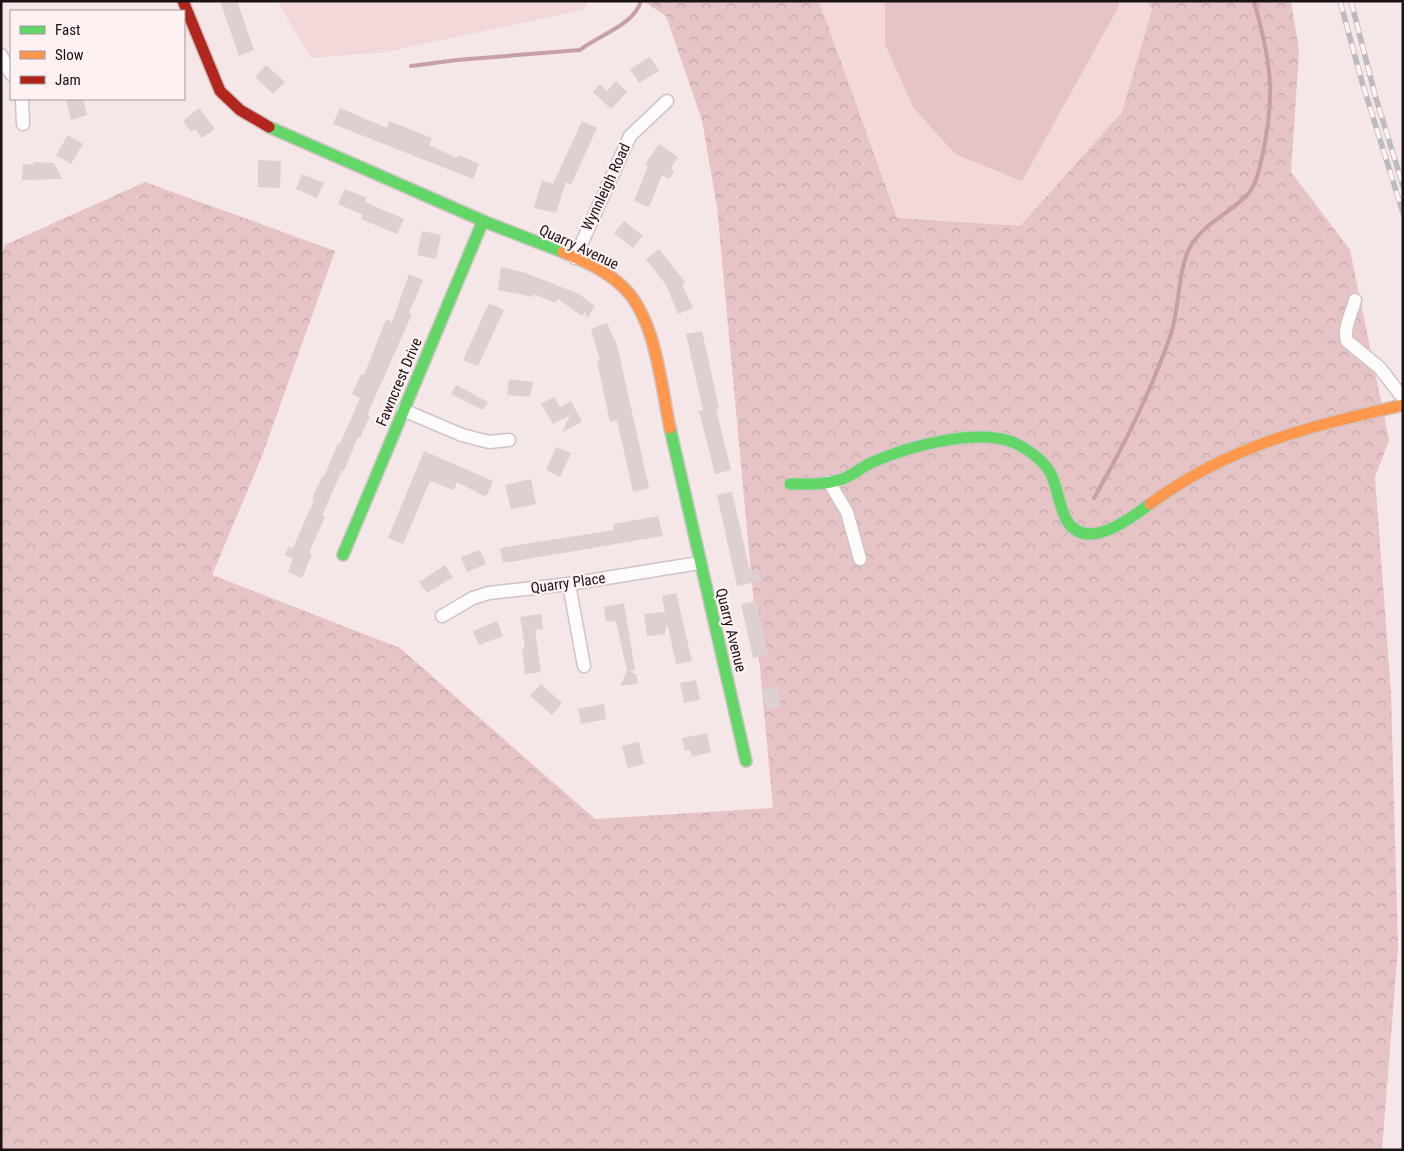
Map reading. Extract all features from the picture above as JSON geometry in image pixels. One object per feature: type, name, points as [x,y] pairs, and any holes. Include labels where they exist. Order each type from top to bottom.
[{"type":"street","name":"Quarry Avenue","points":[[183,1],[220,91],[229,103],[273,130],[329,157],[420,192],[483,221],[574,258],[618,282],[632,295],[642,312],[651,340],[699,563],[746,761]]},
{"type":"street","points":[[1,55],[10,72]]},
{"type":"street","points":[[22,100],[23,124]]},
{"type":"street","name":"Wynnleigh Road","points":[[574,258],[630,136],[667,101]]},
{"type":"street","name":"Fawncrest Drive","points":[[343,555],[483,221]]},
{"type":"street","points":[[1355,300],[1345,336],[1347,341],[1380,368],[1403,398]]},
{"type":"street","points":[[790,484],[829,482],[848,477],[868,464],[892,454],[930,444],[983,438],[1004,440],[1020,446],[1044,465],[1051,475],[1064,516],[1070,525],[1076,530],[1089,534],[1097,533],[1124,521],[1190,475],[1235,452],[1284,435],[1403,405]]},
{"type":"street","points":[[403,410],[462,435],[489,442],[509,440]]},
{"type":"street","points":[[829,482],[847,512],[860,559]]},
{"type":"street","name":"Quarry Place","points":[[442,616],[479,596],[699,563]]},
{"type":"street","points":[[569,584],[584,666]]},
{"type":"shaded area","points":[[277,1],[589,1],[583,10],[386,52],[311,58]]},
{"type":"shaded area","points":[[819,1],[1147,1],[1152,9],[1122,112],[1020,226],[897,218]]},
{"type":"green space","points":[[643,1],[819,1],[897,218],[1020,226],[1122,112],[1152,9],[1147,1],[1291,1],[1299,51],[1291,172],[1350,250],[1389,440],[1375,477],[1391,693],[1398,947],[1382,1150],[1,1150],[1,256],[5,245],[145,182],[335,251],[262,456],[212,575],[400,648],[595,819],[773,808],[717,207],[702,120],[666,16]]},
{"type":"green space","points":[[885,1],[1118,1],[1119,6],[1022,181],[955,154],[913,107],[885,44]]},
{"type":"building","points":[[220,1],[237,1],[254,50],[239,56]]},
{"type":"building","points":[[650,57],[659,71],[639,83],[630,69]]},
{"type":"building","points":[[266,65],[285,82],[273,94],[255,77]]},
{"type":"building","points":[[616,81],[627,92],[611,109],[593,92],[600,84],[607,91]]},
{"type":"building","points":[[66,100],[83,100],[87,115],[71,120]]},
{"type":"building","points":[[199,108],[215,129],[202,138],[195,129],[191,132],[183,121]]},
{"type":"building","points":[[340,108],[387,128],[389,121],[432,138],[429,145],[457,158],[458,155],[479,164],[473,179],[333,124]]},
{"type":"building","points":[[582,121],[597,128],[571,185],[566,182],[556,213],[534,208],[542,180],[553,184]]},
{"type":"building","points":[[68,135],[83,144],[71,164],[56,155]]},
{"type":"building","points":[[659,144],[678,157],[671,168],[674,171],[669,179],[662,175],[649,207],[634,201],[648,166],[645,164]]},
{"type":"building","points":[[258,160],[281,161],[280,188],[258,187]]},
{"type":"building","points":[[33,162],[54,163],[62,179],[22,180],[23,164],[33,165]]},
{"type":"building","points":[[302,174],[324,183],[317,198],[296,189]]},
{"type":"building","points":[[345,189],[367,198],[365,202],[404,219],[397,234],[361,219],[363,215],[338,204]]},
{"type":"building","points":[[624,221],[643,236],[633,248],[614,233]]},
{"type":"building","points":[[422,231],[441,235],[436,259],[417,255]]},
{"type":"building","points":[[659,249],[685,282],[682,284],[693,308],[678,314],[666,285],[646,259]]},
{"type":"building","points":[[501,267],[523,272],[579,294],[595,306],[587,318],[585,312],[582,316],[558,299],[556,303],[534,294],[533,297],[498,290]]},
{"type":"building","points":[[409,274],[423,280],[409,313],[412,314],[367,415],[370,416],[360,438],[358,437],[344,471],[342,470],[322,516],[325,517],[309,553],[312,554],[302,578],[288,572],[293,559],[285,555],[289,546],[293,548],[314,500],[312,499],[322,476],[324,477],[338,443],[340,444],[360,398],[352,394],[361,374],[364,375],[386,319],[392,322]]},
{"type":"building","points":[[489,303],[504,310],[478,366],[463,360]]},
{"type":"building","points":[[607,323],[617,345],[649,488],[633,492],[617,420],[610,422],[597,361],[600,360],[591,329]]},
{"type":"building","points":[[702,331],[719,408],[716,409],[731,470],[715,474],[699,411],[703,410],[686,334]]},
{"type":"building","points":[[509,379],[533,382],[530,397],[507,395]]},
{"type":"building","points":[[456,385],[488,402],[483,410],[451,394]]},
{"type":"building","points":[[554,397],[560,407],[571,401],[582,422],[562,432],[570,415],[553,424],[541,404]]},
{"type":"building","points":[[556,447],[571,453],[560,477],[546,470]]},
{"type":"building","points":[[424,451],[493,481],[486,497],[457,482],[454,490],[430,481],[403,544],[388,538]]},
{"type":"building","points":[[531,479],[536,504],[511,509],[505,485]]},
{"type":"building","points":[[732,492],[750,571],[758,569],[761,581],[737,586],[717,495]]},
{"type":"building","points":[[658,516],[663,536],[503,563],[500,548],[614,530],[613,524]]},
{"type":"building","points":[[480,550],[486,564],[467,572],[461,557]]},
{"type":"building","points":[[445,565],[453,577],[427,593],[419,582]]},
{"type":"building","points":[[676,593],[692,661],[676,664],[668,626],[666,626],[665,634],[647,636],[644,614],[665,612],[662,596]]},
{"type":"building","points":[[756,601],[768,655],[753,658],[741,604]]},
{"type":"building","points":[[624,603],[635,670],[629,671],[636,674],[638,683],[620,686],[627,671],[616,621],[606,622],[604,607]]},
{"type":"building","points":[[541,614],[543,629],[535,630],[541,672],[525,674],[522,648],[525,647],[520,617]]},
{"type":"building","points":[[497,621],[503,636],[479,645],[473,631]]},
{"type":"building","points":[[696,680],[700,700],[684,703],[680,683]]},
{"type":"building","points":[[541,684],[562,703],[552,715],[530,696]]},
{"type":"building","points":[[777,686],[781,707],[767,710],[762,690]]},
{"type":"building","points":[[604,704],[606,719],[581,724],[578,709]]},
{"type":"building","points":[[707,733],[711,752],[692,757],[690,750],[685,751],[682,738]]},
{"type":"building","points":[[639,742],[644,764],[628,768],[622,746]]},
{"type":"waterway","points":[[411,66],[457,60],[580,50],[624,23],[631,17],[641,1]]},
{"type":"waterway","points":[[1094,498],[1116,458],[1155,376],[1174,323],[1182,270],[1189,249],[1208,226],[1247,195],[1257,178],[1269,115],[1270,79],[1268,61],[1254,1]]},
{"type":"railway","points":[[1340,1],[1362,82],[1403,213]]},
{"type":"railway","points":[[1351,1],[1375,95],[1403,186]]},
{"type":"traffic: fast","points":[[269,127],[488,223],[563,252]]},
{"type":"traffic: fast","points":[[343,555],[483,221]]},
{"type":"traffic: fast","points":[[670,428],[746,761]]},
{"type":"traffic: fast","points":[[790,484],[833,482],[848,477],[887,456],[920,446],[957,439],[991,437],[1019,445],[1043,463],[1051,474],[1064,516],[1075,530],[1086,534],[1108,530],[1150,504]]},
{"type":"traffic: slow","points":[[563,252],[603,271],[623,287],[634,300],[643,316],[656,353],[670,428]]},
{"type":"traffic: slow","points":[[1150,504],[1180,484],[1240,453],[1302,430],[1403,405]]},
{"type":"traffic: jam","points":[[183,1],[220,91],[240,110],[269,127]]}]
